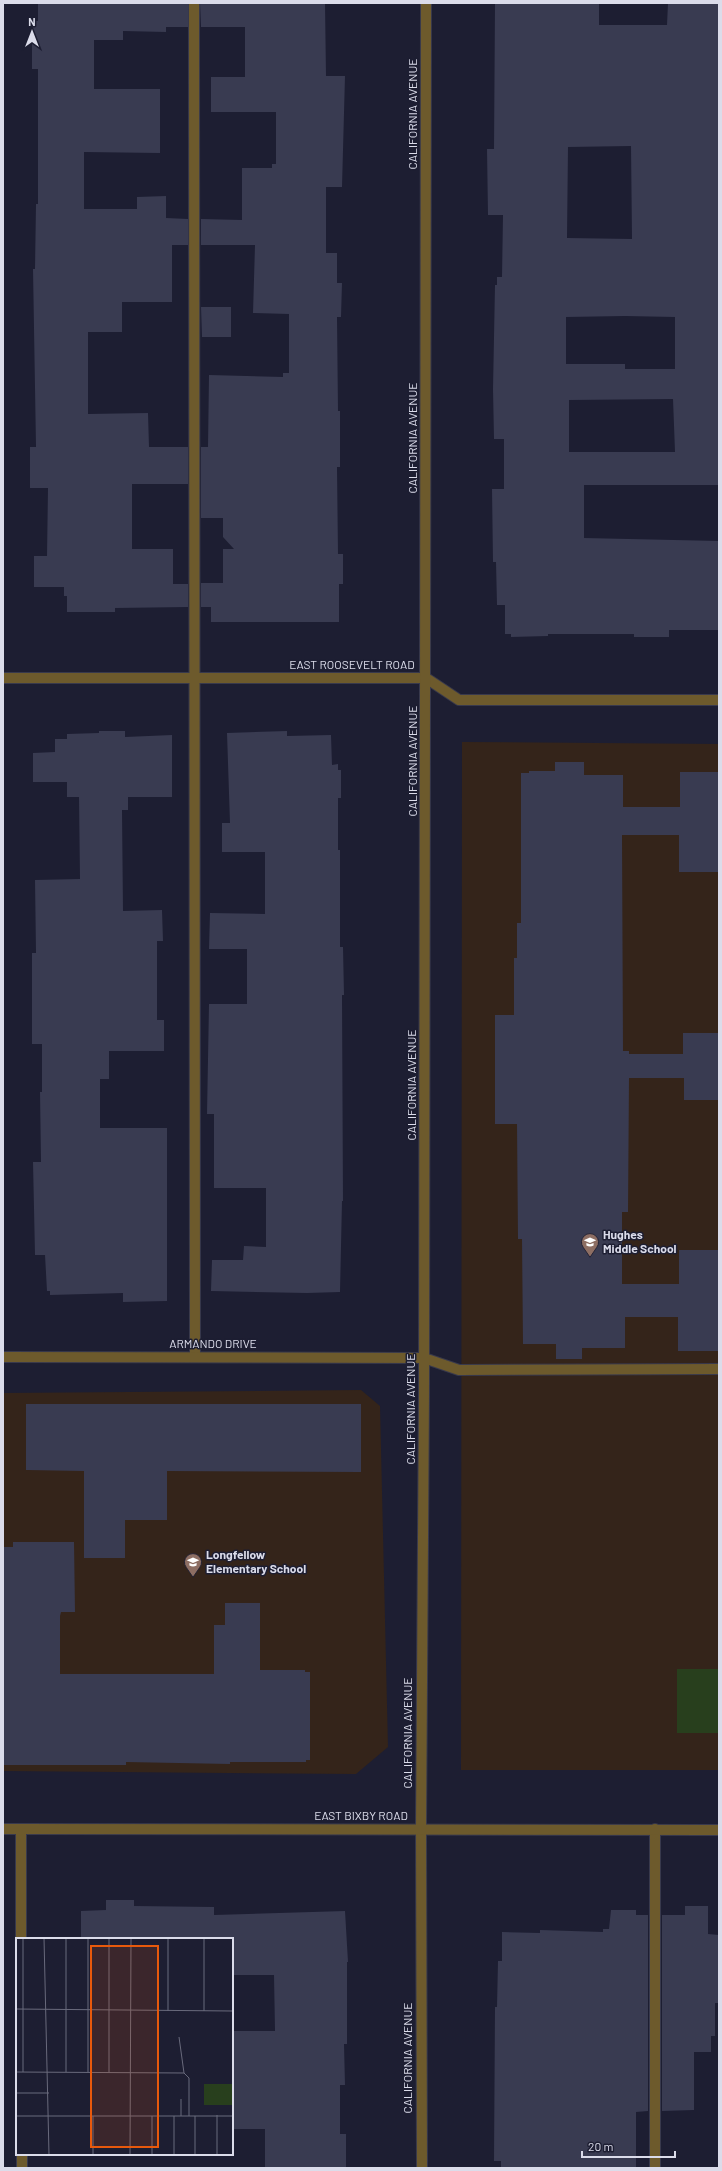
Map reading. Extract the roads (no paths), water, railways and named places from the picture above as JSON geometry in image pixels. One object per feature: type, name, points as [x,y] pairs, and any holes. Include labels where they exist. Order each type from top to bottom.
[{"type":"street","points":[[194,3],[195,1357]]},
{"type":"street","name":"CALIFORNIA AVENUE","points":[[422,2168],[421,1829],[426,678],[426,3]]},
{"type":"street","name":"EAST ROOSEVELT ROAD","points":[[3,678],[426,678],[459,700],[719,700]]},
{"type":"street","name":"ARMANDO DRIVE","points":[[3,1357],[424,1358],[459,1370],[719,1369]]},
{"type":"street","name":"EAST BIXBY ROAD","points":[[3,1829],[719,1830]]},
{"type":"street","points":[[21,1829],[21,1938]]},
{"type":"street","points":[[655,1829],[655,2168]]},
{"type":"street","points":[[22,2155],[22,2168]]},
{"type":"place","name":"Hughes Middle School","points":[[590,1257]]},
{"type":"place","name":"Longfellow Elementary School","points":[[193,1577]]}]
